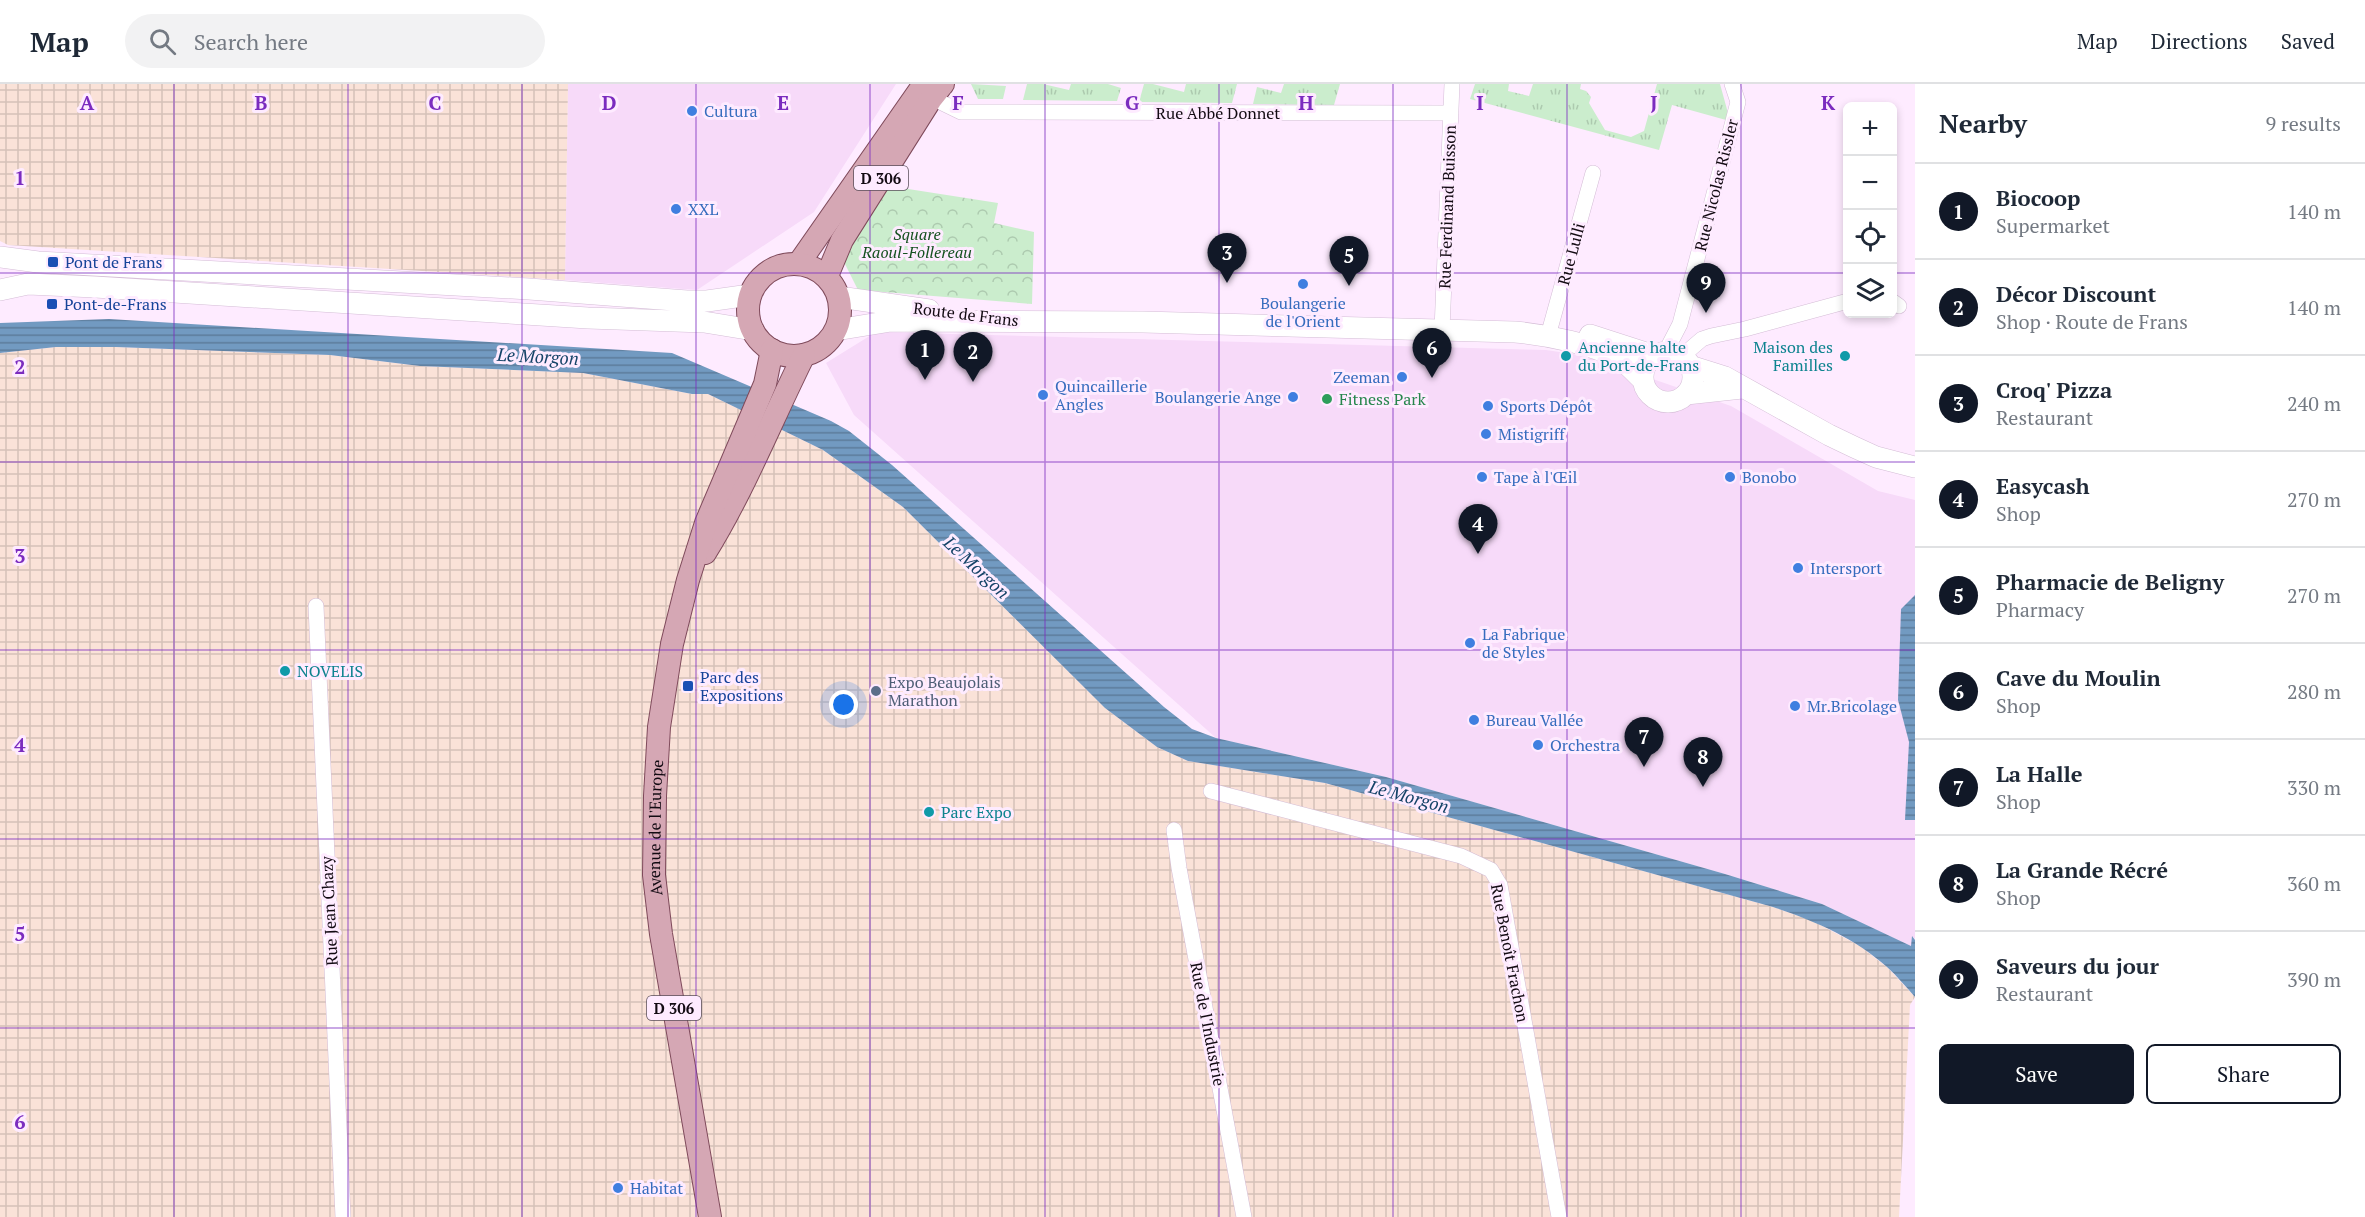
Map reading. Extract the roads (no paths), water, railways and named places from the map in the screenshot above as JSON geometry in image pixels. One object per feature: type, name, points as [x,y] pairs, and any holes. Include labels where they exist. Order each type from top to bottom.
[{"type":"main road","name":"D 306","points":[[799,263],[930,89]]},
{"type":"main road","name":"D 306","points":[[826,276],[842,240],[930,89]]},
{"type":"main road","points":[[783,264],[809,265],[826,276],[839,297],[840,313],[836,330],[823,346],[804,355],[783,354],[761,342],[749,319],[750,295],[758,281],[769,271],[783,264]]},
{"type":"main road","name":"Avenue de l'Europe","points":[[772,350],[776,386]]},
{"type":"main road","name":"Avenue de l'Europe","points":[[710,1217],[661,934],[654,875],[659,727],[672,644],[688,580],[722,526],[776,386],[804,355]]},
{"type":"street","name":"Rue Ferdinand Buisson","points":[[1442,330],[1452,84]]},
{"type":"street","name":"Rue Nicolas Rissler","points":[[1673,358],[1738,102],[1732,84]]},
{"type":"street","name":"Rue Abbé Donnet","points":[[930,89],[961,112],[1450,113]]},
{"type":"street","name":"Rue Lulli","points":[[1548,336],[1593,173]]},
{"type":"street","points":[[0,257],[38,262],[529,289],[687,301],[706,301],[750,295]]},
{"type":"street","points":[[0,290],[28,284],[107,288],[588,318],[704,322],[753,330]]},
{"type":"street","name":"Route de Frans","points":[[839,297],[1036,323]]},
{"type":"street","points":[[1643,380],[1645,366],[1673,358],[1702,339],[1843,302]]},
{"type":"street","name":"Route de Frans","points":[[836,330],[891,321],[1036,323]]},
{"type":"street","points":[[1036,323],[1143,322],[1442,330],[1548,336],[1622,361],[1643,380],[1648,393],[1660,401],[1674,402],[1686,394],[1742,388]]},
{"type":"street","points":[[1548,336],[1568,331],[1599,336],[1673,358],[1725,377],[1876,457],[1915,467]]},
{"type":"street","points":[[1673,358],[1692,381],[1686,394]]},
{"type":"street","name":"Rue Jean Chazy","points":[[316,606],[343,1217]]},
{"type":"street","name":"Rue Benoît Frachon","points":[[1210,791],[1461,856],[1491,870],[1500,885],[1559,1217]]},
{"type":"street","name":"Rue de l'Industrie","points":[[1174,830],[1245,1217]]},
{"type":"water","name":"Le Morgon","points":[[109,319],[672,353],[831,421],[849,431],[892,465],[1164,707],[1192,729],[1216,738],[1386,777],[1725,874],[1822,904],[1911,946],[1912,936],[1915,940],[1915,997],[1887,967],[1861,947],[1818,924],[1773,907],[1325,783],[1188,761],[1157,747],[1105,708],[903,507],[823,450],[708,394],[692,394],[583,373],[420,366],[330,355],[116,347],[56,347],[0,353],[0,323]]},
{"type":"water","points":[[1915,595],[1915,820],[1905,820],[1909,742],[1898,700],[1901,609]]},
{"type":"place","name":"Cultura","points":[[692,111]]},
{"type":"place","name":"XXL","points":[[676,209]]},
{"type":"place","name":"Pont de Frans","points":[[53,262]]},
{"type":"place","name":"Croq' Pizza","points":[[1227,283]]},
{"type":"place","name":"Boulangerie de l'Orient","points":[[1303,284]]},
{"type":"place","name":"Pharmacie de Beligny","points":[[1349,286]]},
{"type":"place","name":"Pont-de-Frans","points":[[52,304]]},
{"type":"place","name":"Saveurs du jour","points":[[1706,313]]},
{"type":"place","name":"Ancienne halte du Port-de-Frans","points":[[1566,356]]},
{"type":"place","name":"Maison des Familles","points":[[1845,356]]},
{"type":"place","name":"Zeeman","points":[[1402,377]]},
{"type":"place","name":"Cave du Moulin","points":[[1432,378]]},
{"type":"place","name":"Biocoop","points":[[925,380]]},
{"type":"place","name":"Décor Discount","points":[[973,382]]},
{"type":"place","name":"Quincaillerie Angles","points":[[1043,395]]},
{"type":"place","name":"Boulangerie Ange","points":[[1293,397]]},
{"type":"place","name":"Fitness Park","points":[[1327,399]]},
{"type":"place","name":"Sports Dépôt","points":[[1488,406]]},
{"type":"place","name":"Mistigriff","points":[[1486,434]]},
{"type":"place","name":"Tape à l'Œil","points":[[1482,477]]},
{"type":"place","name":"Bonobo","points":[[1730,477]]},
{"type":"place","name":"Easycash","points":[[1478,554]]},
{"type":"place","name":"Intersport","points":[[1798,568]]},
{"type":"place","name":"La Fabrique de Styles","points":[[1470,643]]},
{"type":"place","name":"NOVELIS","points":[[285,671]]},
{"type":"place","name":"Parc des Expositions","points":[[688,686]]},
{"type":"place","name":"Expo Beaujolais Marathon","points":[[876,691]]},
{"type":"place","name":"Mr.Bricolage","points":[[1795,706]]},
{"type":"place","name":"Bureau Vallée","points":[[1474,720]]},
{"type":"place","name":"Orchestra","points":[[1538,745]]},
{"type":"place","name":"La Halle","points":[[1644,767]]},
{"type":"place","name":"La Grande Récré","points":[[1703,787]]},
{"type":"place","name":"Parc Expo","points":[[929,812]]},
{"type":"place","name":"Habitat","points":[[618,1188]]},
{"type":"park label","name":"Square Raoul-Follereau","points":[[917,243]]}]
